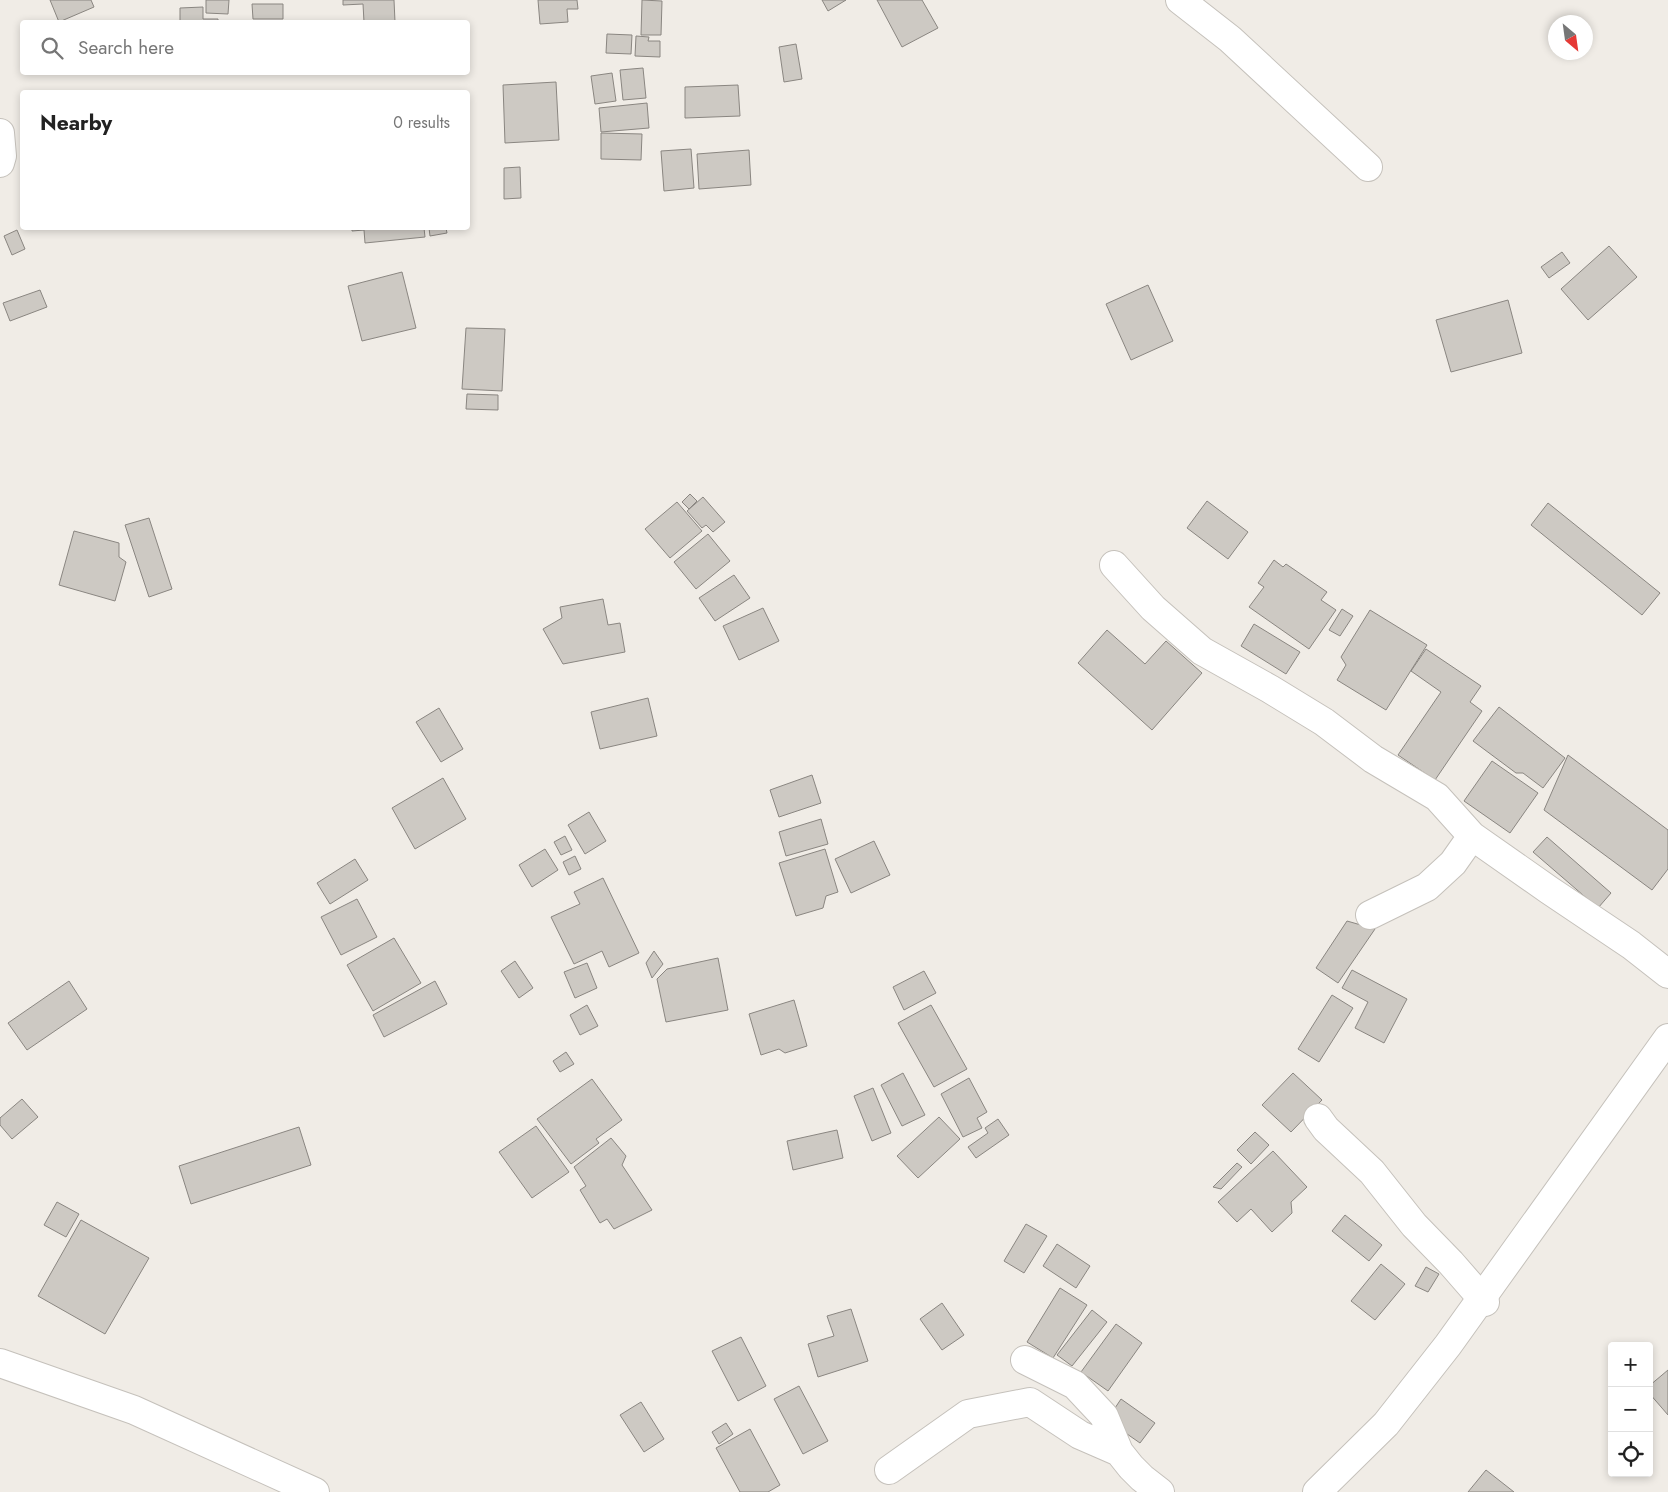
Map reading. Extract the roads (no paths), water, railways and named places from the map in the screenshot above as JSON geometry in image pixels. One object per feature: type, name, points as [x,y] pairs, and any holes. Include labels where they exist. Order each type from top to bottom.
[{"type":"street","points":[[1180,0],[1230,39],[1368,167]]},
{"type":"street","points":[[0,133],[2,156],[0,163]]},
{"type":"street","points":[[1114,565],[1153,608],[1202,651],[1324,722],[1373,759],[1437,797],[1472,836],[1631,945],[1668,974]]},
{"type":"street","points":[[1370,915],[1427,887],[1454,863],[1472,836]]},
{"type":"street","points":[[1316,1492],[1386,1424],[1483,1300],[1668,1038]]},
{"type":"street","points":[[1318,1118],[1326,1129],[1372,1172],[1414,1225],[1483,1300]]},
{"type":"street","points":[[1025,1360],[1075,1385],[1104,1416],[1119,1452],[1142,1478],[1160,1492]]},
{"type":"street","points":[[0,1364],[134,1410],[315,1492]]},
{"type":"street","points":[[889,1470],[968,1414],[1030,1402],[1080,1435],[1119,1452]]}]
